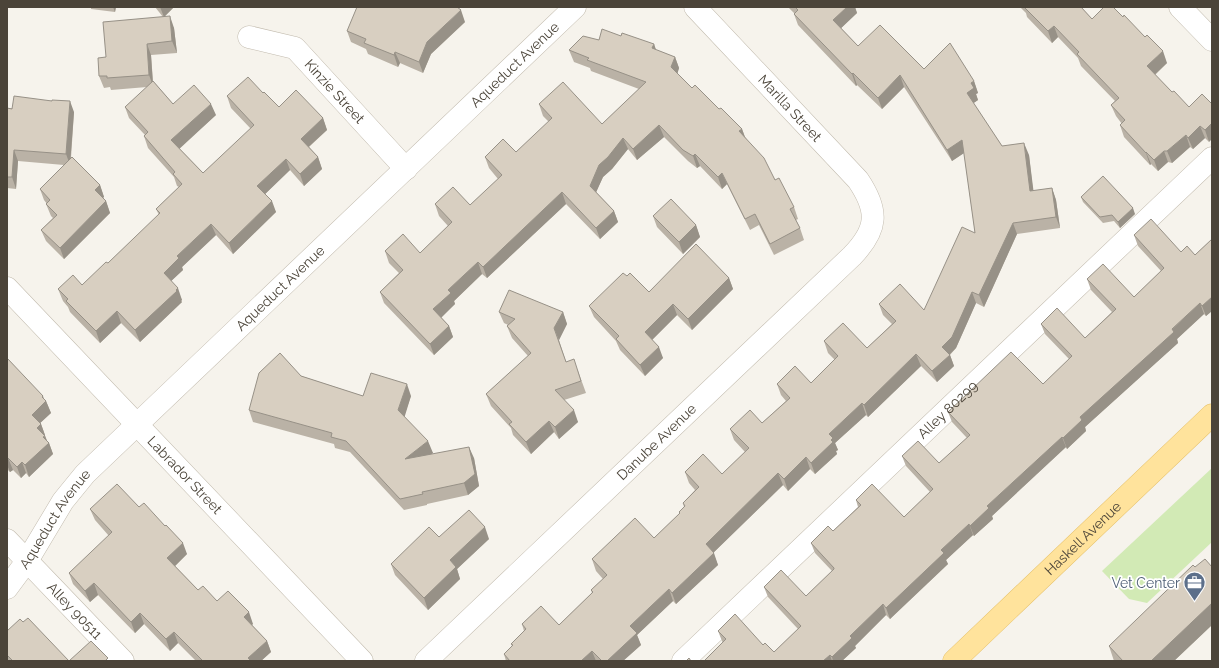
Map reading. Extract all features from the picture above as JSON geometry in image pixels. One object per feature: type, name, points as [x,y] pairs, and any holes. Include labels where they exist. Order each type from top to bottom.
[{"type":"main road","name":"Haskell Avenue","points":[[954,661],[1212,415]]},
{"type":"street","name":"Aqueduct Avenue","points":[[7,588],[27,561],[63,501],[85,474],[575,7]]},
{"type":"street","name":"Marilla Street","points":[[695,7],[858,180],[869,198],[873,207],[874,215]]},
{"type":"street","points":[[1180,7],[1212,40]]},
{"type":"street","name":"Kinzie Street","points":[[249,37],[295,48],[406,169]]},
{"type":"street","name":"Alley 80299","points":[[683,661],[1212,158]]},
{"type":"street","name":"Danube Avenue","points":[[426,661],[852,256],[866,239],[871,228],[874,215]]},
{"type":"street","name":"Labrador Street","points":[[7,288],[362,661]]},
{"type":"street","name":"Alley 90511","points":[[7,540],[123,661]]},
{"type":"green space","points":[[1212,468],[1212,542],[1147,603],[1129,599],[1102,571]]},
{"type":"building","points":[[357,7],[457,7],[461,10],[427,42],[419,62],[395,52],[394,55],[364,43],[366,39],[347,31]]},
{"type":"building","points":[[795,7],[847,7],[833,20],[858,46],[880,25],[924,69],[950,43],[974,81],[971,83],[974,88],[967,93],[1002,146],[1024,143],[1030,191],[1052,188],[1056,217],[1013,223],[979,295],[972,292],[952,337],[942,347],[950,355],[932,371],[916,354],[864,405],[862,403],[829,434],[833,438],[831,440],[833,442],[811,463],[806,457],[784,479],[778,473],[706,544],[714,553],[672,593],[669,589],[630,626],[637,633],[607,661],[602,661],[592,651],[581,661],[510,661],[504,654],[513,645],[511,644],[526,629],[522,624],[541,606],[559,625],[593,592],[591,590],[607,575],[592,559],[635,518],[654,538],[680,513],[679,512],[685,506],[683,503],[699,487],[685,472],[703,454],[722,474],[749,448],[730,429],[750,410],[762,423],[790,398],[777,384],[795,366],[811,383],[838,356],[824,341],[843,323],[867,348],[896,321],[879,304],[900,284],[924,310],[962,227],[975,233],[962,140],[947,150],[900,75],[878,98],[853,73],[852,74],[794,14],[798,10]]},
{"type":"building","points":[[1024,7],[1081,7],[1092,19],[1104,7],[1113,7],[1123,17],[1124,15],[1145,37],[1147,35],[1163,51],[1147,66],[1189,107],[1202,94],[1212,104],[1212,123],[1205,130],[1200,126],[1188,138],[1186,135],[1154,160],[1120,125],[1125,120],[1111,105],[1119,98],[1077,54],[1079,52],[1054,26],[1048,31]]},
{"type":"building","points":[[170,16],[172,41],[147,44],[149,75],[107,78],[107,76],[99,76],[98,58],[106,57],[103,22]]},
{"type":"building","points":[[602,29],[621,36],[622,33],[654,44],[652,48],[675,57],[671,67],[692,88],[695,85],[742,129],[739,131],[764,158],[775,180],[779,178],[794,207],[790,209],[800,228],[770,244],[755,214],[745,219],[722,173],[718,177],[695,154],[693,156],[683,150],[659,125],[633,149],[623,138],[608,157],[599,165],[590,186],[614,211],[596,228],[562,192],[483,267],[478,262],[448,290],[451,293],[433,309],[449,326],[430,344],[380,292],[403,270],[385,251],[403,234],[420,253],[452,222],[435,204],[453,187],[470,205],[502,175],[485,157],[503,139],[516,152],[552,118],[539,104],[563,82],[602,124],[646,82],[587,60],[589,58],[569,50],[583,36],[599,40]]},
{"type":"building","points":[[248,77],[279,107],[296,90],[323,118],[301,139],[318,157],[300,174],[286,159],[257,186],[272,201],[229,243],[211,224],[177,256],[179,258],[164,273],[178,288],[176,290],[177,291],[135,330],[117,311],[96,331],[66,301],[68,299],[58,289],[73,275],[82,285],[106,262],[108,263],[160,213],[156,209],[182,184],[173,174],[175,172],[144,136],[148,132],[125,107],[153,81],[173,104],[194,85],[211,104],[171,140],[203,173],[254,125],[227,96]]},
{"type":"building","points":[[14,96],[52,101],[70,101],[66,154],[14,150],[12,177],[7,177],[7,108],[12,109]]},
{"type":"building","points":[[72,157],[100,185],[95,190],[106,201],[60,248],[41,230],[57,215],[46,204],[50,200],[40,189]]},
{"type":"building","points":[[1103,176],[1133,208],[1118,222],[1112,215],[1100,217],[1081,197]]},
{"type":"building","points":[[671,199],[696,225],[679,242],[653,216]]},
{"type":"building","points":[[1151,219],[1181,252],[1187,246],[1195,255],[1212,239],[1212,297],[1202,306],[1200,303],[1172,329],[1174,332],[1080,417],[1082,420],[987,506],[989,508],[970,526],[969,524],[941,550],[944,553],[886,608],[883,604],[850,636],[852,638],[832,657],[830,655],[823,661],[704,661],[726,639],[718,631],[735,614],[763,645],[765,643],[774,652],[801,626],[764,587],[781,570],[806,596],[834,569],[811,543],[828,526],[833,531],[861,505],[856,500],[872,484],[904,517],[933,489],[902,456],[918,441],[939,463],[970,435],[948,412],[1011,352],[1043,384],[1072,356],[1041,324],[1057,308],[1085,338],[1116,309],[1087,279],[1103,264],[1134,297],[1164,268],[1134,235]]},
{"type":"building","points":[[696,244],[729,278],[688,319],[673,304],[645,332],[659,347],[640,365],[616,339],[619,336],[589,306],[623,273],[627,276],[630,273],[649,292]]},
{"type":"building","points":[[509,290],[563,312],[554,328],[566,362],[574,359],[581,381],[555,390],[574,410],[555,427],[549,421],[526,442],[509,424],[512,422],[486,394],[531,353],[507,326],[515,319],[499,312]]},
{"type":"building","points":[[280,353],[301,376],[363,396],[371,373],[407,384],[398,410],[428,441],[405,459],[469,447],[475,474],[464,483],[422,492],[423,494],[400,499],[346,441],[331,437],[332,433],[249,410],[259,373]]},
{"type":"building","points":[[7,358],[46,401],[32,415],[41,424],[37,428],[45,436],[43,437],[49,443],[25,465],[22,462],[17,467],[8,458],[7,459]]},
{"type":"building","points":[[117,484],[139,507],[144,503],[183,543],[167,558],[198,590],[203,586],[217,601],[228,591],[249,612],[244,617],[267,641],[248,658],[251,661],[203,661],[174,632],[166,639],[140,613],[131,622],[94,583],[85,591],[69,573],[112,532],[90,509]]},
{"type":"building","points":[[469,510],[485,527],[450,560],[456,567],[424,598],[391,564],[429,527],[439,537]]},
{"type":"building","points":[[1205,559],[1212,567],[1212,603],[1151,661],[1123,661],[1109,646],[1193,565],[1195,567]]},
{"type":"building","points":[[28,618],[69,661],[13,661],[7,655],[7,631],[20,619],[23,622]]},
{"type":"building","points":[[91,641],[108,658],[105,661],[69,661]]},
{"type":"place","name":"Vet Center","points":[[1195,602]]}]
